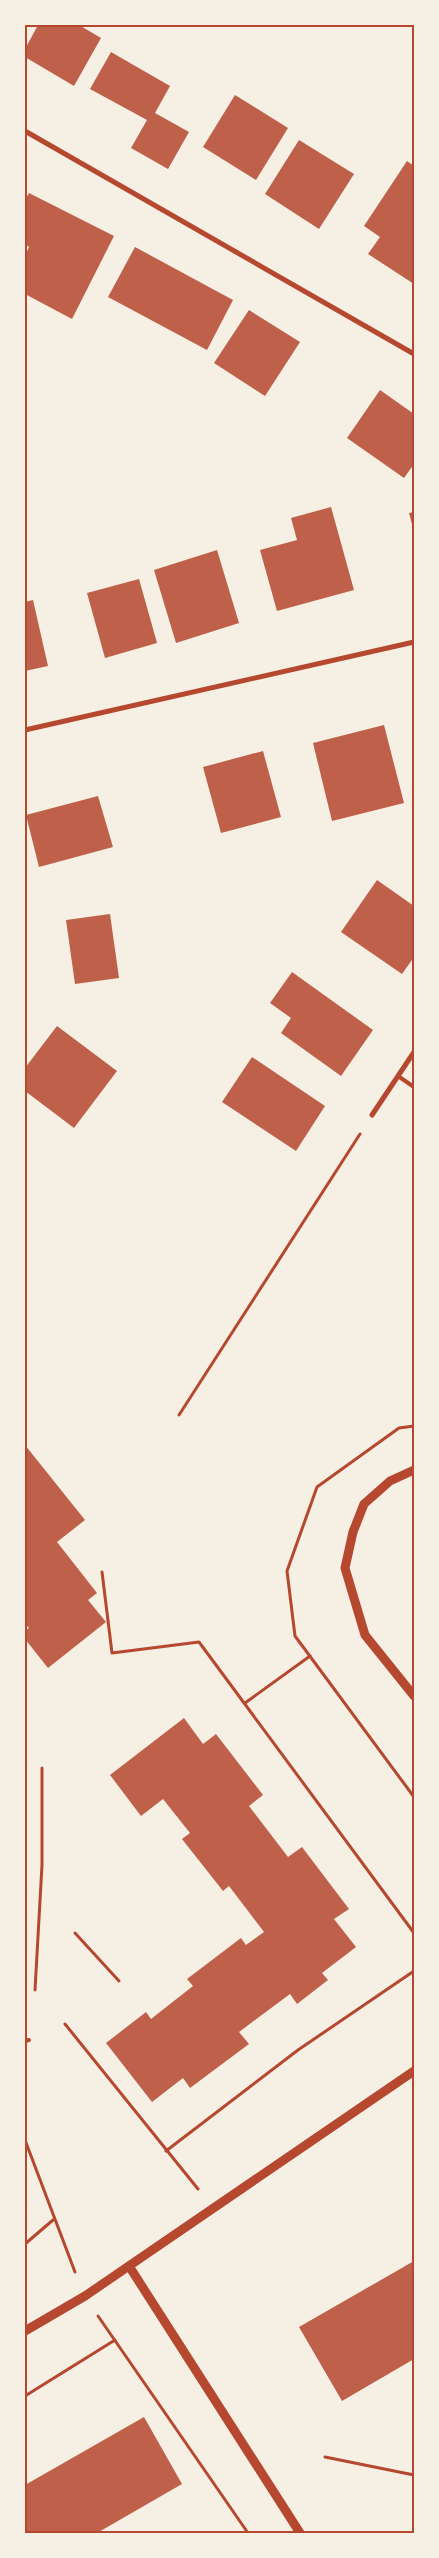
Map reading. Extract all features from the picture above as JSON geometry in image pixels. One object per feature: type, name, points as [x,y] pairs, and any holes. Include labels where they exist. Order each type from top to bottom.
[{"type":"street","points":[[25,131],[414,354]]},
{"type":"street","points":[[25,730],[414,642]]},
{"type":"street","points":[[372,1115],[414,1052]]},
{"type":"street","points":[[414,1470],[390,1481],[364,1504],[353,1532],[345,1568],[365,1635],[414,1696]]},
{"type":"street","points":[[25,2331],[85,2296],[414,2070]]},
{"type":"street","points":[[129,2266],[300,2533]]},
{"type":"lane","points":[[398,1076],[414,1087]]},
{"type":"path","points":[[180,1415],[372,1115]]},
{"type":"path","points":[[102,1572],[112,1653],[199,1642],[414,1933]]},
{"type":"path","points":[[245,1702],[310,1656]]},
{"type":"path","points":[[35,1990],[42,1866],[42,1768]]},
{"type":"path","points":[[75,1933],[119,1981]]},
{"type":"path","points":[[166,2151],[291,2055],[414,1971]]},
{"type":"path","points":[[65,2024],[213,2208]]},
{"type":"path","points":[[25,2140],[78,2279]]},
{"type":"path","points":[[25,2244],[54,2220]]},
{"type":"path","points":[[85,2296],[248,2533]]},
{"type":"path","points":[[25,2396],[115,2340]]},
{"type":"path","points":[[325,2457],[414,2475]]},
{"type":"building","points":[[38,25],[79,25],[101,38],[74,86],[25,57],[25,49]]},
{"type":"building","points":[[111,52],[170,86],[155,113],[189,132],[168,169],[131,148],[147,120],[90,89]]},
{"type":"building","points":[[235,95],[288,128],[256,180],[203,147]]},
{"type":"building","points":[[299,140],[354,174],[319,229],[265,194]]},
{"type":"building","points":[[407,161],[414,166],[414,284],[368,254],[380,237],[364,226]]},
{"type":"building","points":[[29,193],[114,236],[72,319],[25,294],[25,256],[29,247],[25,244],[25,200]]},
{"type":"building","points":[[135,247],[233,300],[207,350],[108,297]]},
{"type":"building","points":[[249,310],[300,342],[265,396],[214,363]]},
{"type":"building","points":[[380,390],[414,414],[414,464],[404,478],[347,438]]},
{"type":"building","points":[[331,507],[354,590],[277,611],[260,550],[297,540],[291,518]]},
{"type":"building","points":[[414,512],[414,528],[413,528],[409,513]]},
{"type":"building","points":[[217,550],[239,623],[176,643],[154,570]]},
{"type":"building","points":[[139,579],[157,643],[105,658],[87,593]]},
{"type":"building","points":[[33,600],[48,666],[25,671],[25,602]]},
{"type":"building","points":[[384,725],[404,803],[332,821],[313,743]]},
{"type":"building","points":[[263,751],[281,817],[221,833],[203,767]]},
{"type":"building","points":[[98,796],[113,847],[39,867],[26,815]]},
{"type":"building","points":[[377,880],[414,906],[414,957],[402,974],[341,932]]},
{"type":"building","points":[[110,914],[119,978],[75,984],[66,920]]},
{"type":"building","points":[[292,972],[373,1030],[341,1076],[281,1033],[291,1018],[270,1003]]},
{"type":"building","points":[[57,1026],[117,1071],[74,1128],[25,1091],[25,1068]]},
{"type":"building","points":[[252,1057],[325,1106],[296,1151],[222,1102]]},
{"type":"building","points":[[25,1445],[85,1520],[57,1542],[97,1593],[88,1600],[106,1622],[48,1668],[25,1639],[25,1631],[29,1628],[25,1624]]},
{"type":"building","points":[[184,1718],[203,1744],[216,1734],[263,1795],[249,1806],[288,1857],[302,1847],[349,1909],[334,1919],[356,1947],[322,1973],[328,1980],[297,2004],[290,1994],[239,2032],[249,2044],[190,2088],[183,2078],[152,2102],[106,2043],[146,2012],[151,2019],[193,1986],[187,1979],[241,1938],[246,1945],[264,1932],[229,1886],[223,1891],[182,1839],[190,1833],[163,1799],[141,1816],[110,1775]]},
{"type":"building","points":[[414,2261],[414,2359],[342,2401],[299,2327]]},
{"type":"building","points":[[144,2417],[182,2484],[97,2533],[25,2533],[25,2485]]}]
